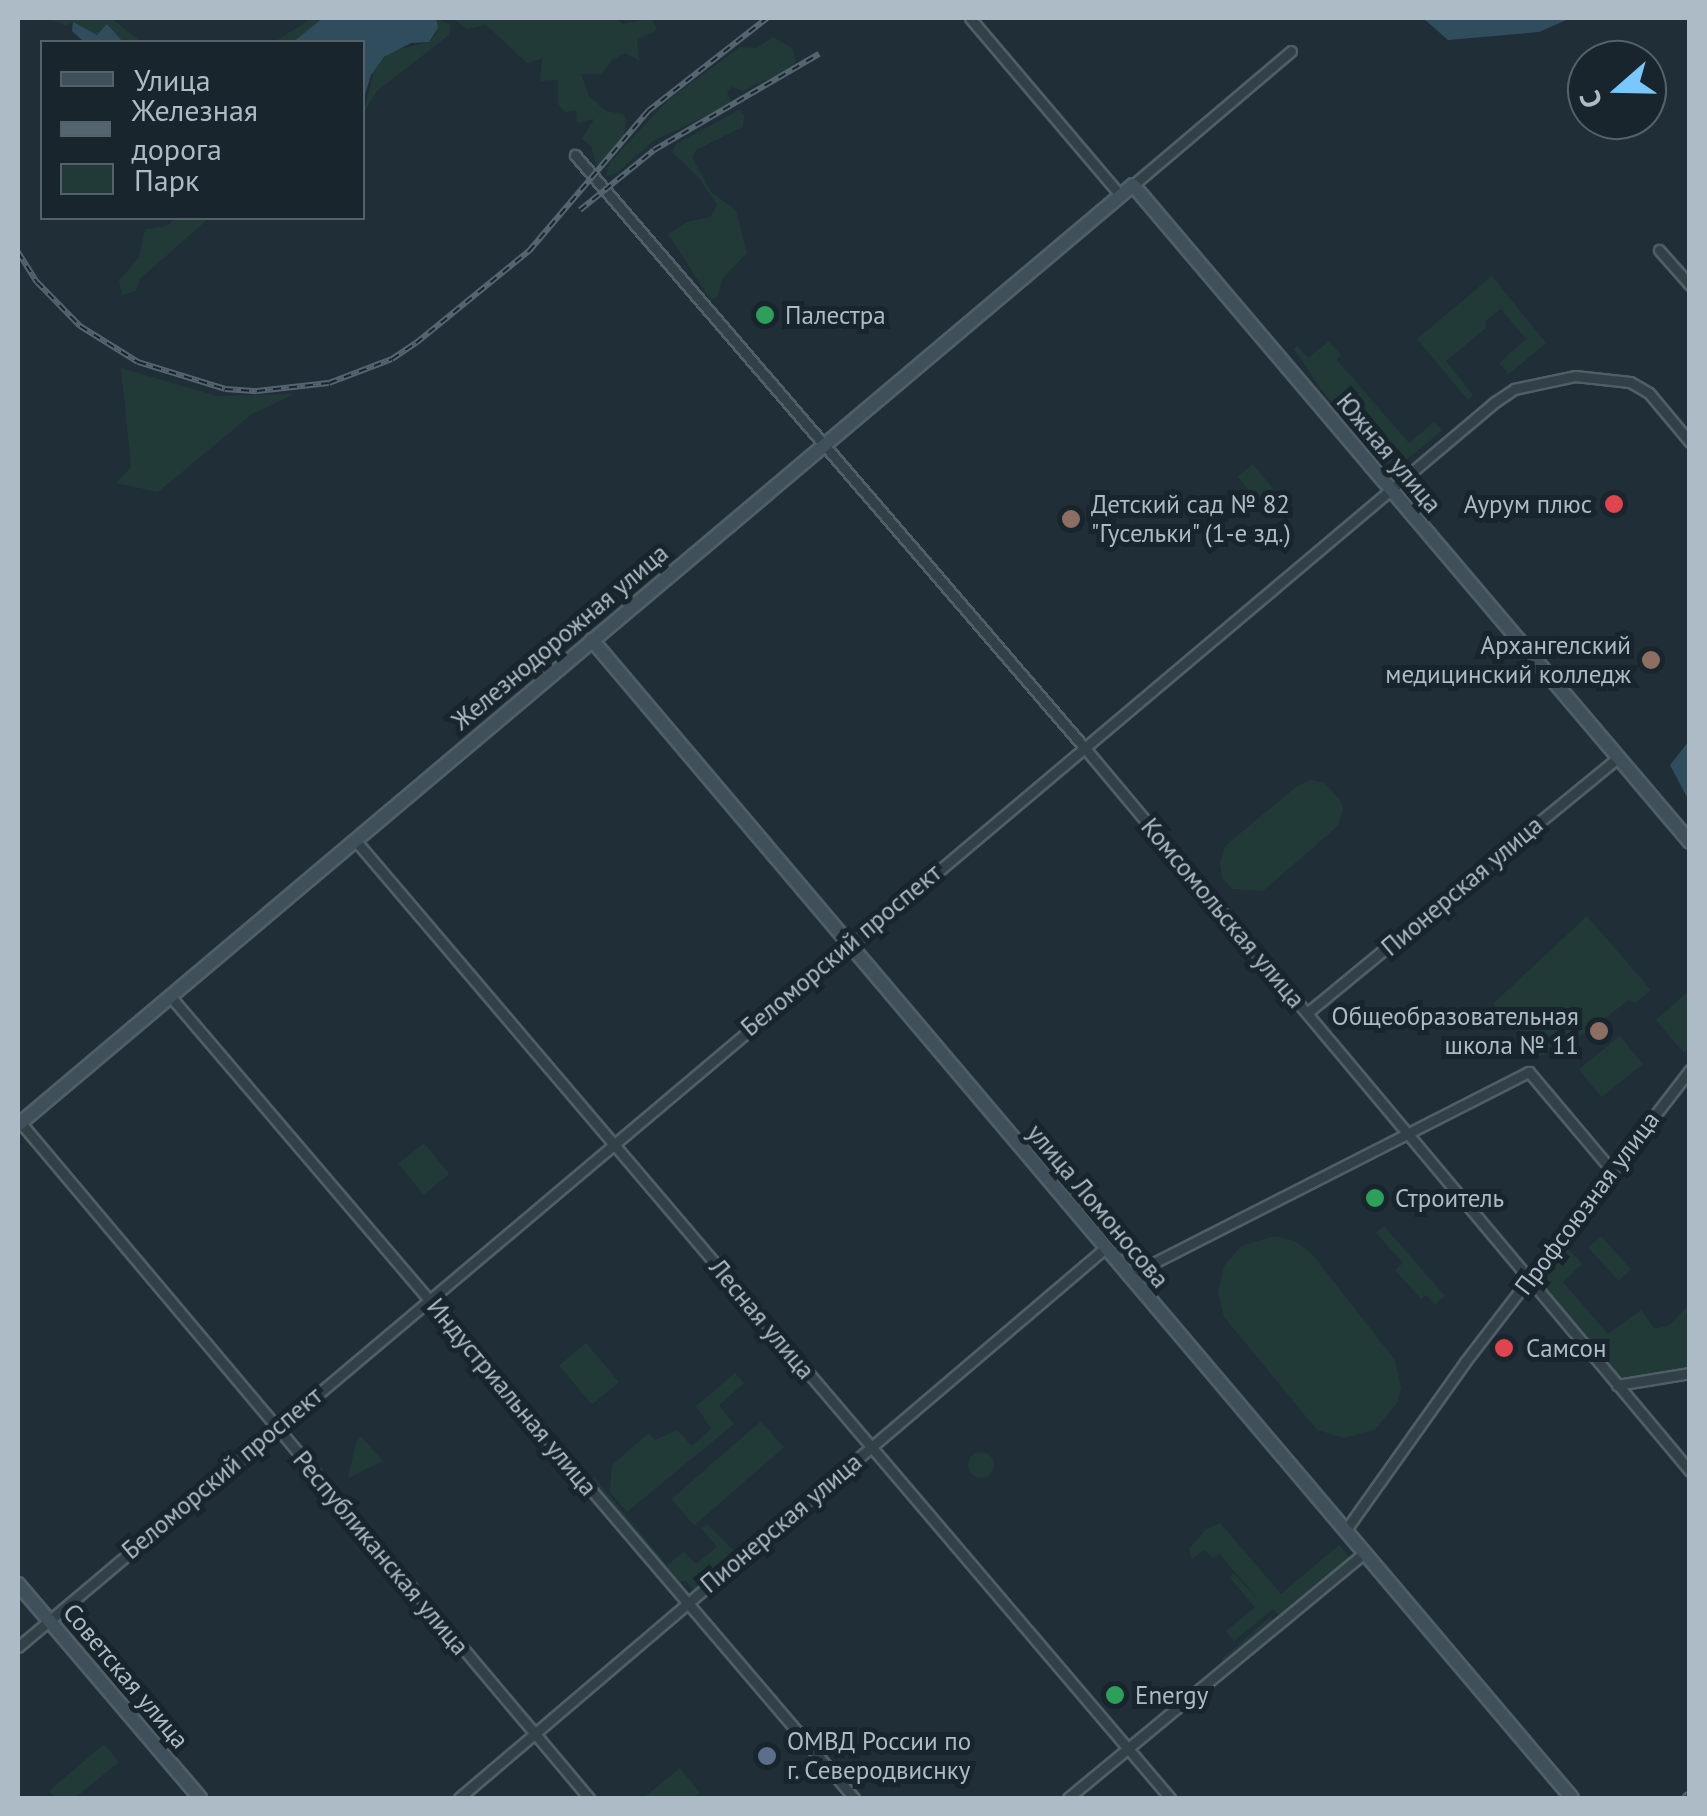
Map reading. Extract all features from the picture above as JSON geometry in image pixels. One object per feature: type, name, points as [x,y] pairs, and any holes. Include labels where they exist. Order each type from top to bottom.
[{"type":"main road","name":"Железнодорожная улица","points":[[19,1124],[1133,185]]},
{"type":"main road","name":"Южная улица","points":[[1133,185],[1690,842]]},
{"type":"main road","name":"улица Ломоносова","points":[[592,640],[1572,1798]]},
{"type":"main road","name":"Советская улица","points":[[18,1584],[200,1798]]},
{"type":"street","points":[[970,18],[1120,196]]},
{"type":"street","points":[[1133,185],[1291,51]]},
{"type":"street","name":"Комсомольская улица","points":[[575,155],[1082,746],[1690,1471]]},
{"type":"street","points":[[1659,250],[1690,285]]},
{"type":"street","name":"Беломорский проспект","points":[[18,1647],[1082,746],[1514,389],[1575,376],[1630,382],[1649,393],[1690,442]]},
{"type":"street","name":"Пионерская улица","points":[[1308,1014],[1617,758]]},
{"type":"street","name":"Лесная улица","points":[[355,840],[1170,1798]]},
{"type":"street","name":"Индустриальная улица","points":[[170,996],[854,1798]]},
{"type":"street","name":"Профсоюзная улица","points":[[1345,1532],[1465,1362],[1690,1070]]},
{"type":"street","points":[[1128,1276],[1528,1072],[1609,1167]]},
{"type":"street","name":"Республиканская улица","points":[[19,1124],[589,1798]]},
{"type":"street","name":"Пионерская улица","points":[[459,1798],[1104,1249]]},
{"type":"street","points":[[1617,1385],[1690,1373]]},
{"type":"street","points":[[1068,1798],[1364,1553]]},
{"type":"green space","points":[[47,18],[111,18],[138,40],[121,40],[107,24],[102,33],[93,35],[73,22],[66,26]]},
{"type":"green space","points":[[312,18],[323,18],[297,40],[277,40]]},
{"type":"green space","points":[[436,18],[451,25],[449,35],[377,91],[365,111],[375,67],[391,51],[429,42],[437,32]]},
{"type":"green space","points":[[452,18],[616,18],[623,24],[652,18],[657,30],[637,40],[639,60],[625,53],[612,60],[602,74],[581,74],[589,96],[606,111],[623,114],[624,136],[596,166],[591,146],[582,139],[594,119],[577,123],[576,111],[565,112],[558,104],[558,80],[540,81],[542,59],[527,63],[486,25],[467,29]]},
{"type":"green space","points":[[773,37],[792,48],[796,60],[793,67],[743,91],[732,87],[727,93],[731,103],[653,141],[617,173],[606,176],[610,162],[667,101],[740,47],[757,48]]},
{"type":"green space","points":[[739,110],[744,116],[743,127],[696,150],[692,157],[711,192],[736,210],[747,253],[722,279],[718,296],[711,300],[668,234],[687,222],[710,217],[717,205],[699,178],[672,152],[676,144]]},
{"type":"green space","points":[[173,220],[207,220],[140,279],[136,291],[122,295],[119,281],[139,257],[145,229],[167,226]]},
{"type":"green space","points":[[1492,276],[1546,343],[1509,374],[1499,363],[1526,339],[1501,309],[1485,321],[1486,328],[1446,361],[1473,395],[1468,400],[1417,339]]},
{"type":"green space","points":[[1329,341],[1341,355],[1337,360],[1409,443],[1434,422],[1442,430],[1392,472],[1321,389],[1294,349],[1297,346],[1308,358]]},
{"type":"green space","points":[[121,368],[217,396],[294,394],[252,414],[158,492],[116,483],[131,467]]},
{"type":"green space","points":[[1253,464],[1274,490],[1258,502],[1237,477]]},
{"type":"green space","points":[[1311,780],[1325,783],[1340,800],[1343,809],[1338,826],[1263,891],[1232,889],[1222,878],[1220,863],[1225,846],[1297,786]]},
{"type":"green space","points":[[1587,916],[1651,990],[1635,1003],[1629,1000],[1584,1034],[1538,1057],[1493,1004]]},
{"type":"green space","points":[[1689,991],[1689,1048],[1684,1053],[1656,1020]]},
{"type":"green space","points":[[1620,1036],[1643,1064],[1601,1097],[1579,1069]]},
{"type":"green space","points":[[424,1143],[449,1174],[424,1195],[398,1164]]},
{"type":"green space","name":"Строитель","points":[[1384,1226],[1445,1296],[1435,1304],[1426,1295],[1421,1299],[1395,1270],[1403,1263],[1376,1233]]},
{"type":"green space","points":[[1275,1236],[1295,1241],[1313,1255],[1395,1360],[1401,1388],[1397,1403],[1375,1430],[1344,1438],[1317,1430],[1224,1317],[1218,1293],[1224,1266],[1241,1246]]},
{"type":"green space","points":[[1601,1236],[1631,1269],[1618,1281],[1588,1247]]},
{"type":"green space","points":[[1560,1240],[1582,1264],[1563,1282],[1608,1334],[1641,1310],[1655,1329],[1670,1325],[1689,1304],[1689,1369],[1619,1382],[1535,1279]]},
{"type":"green space","points":[[586,1343],[619,1382],[592,1405],[559,1365]]},
{"type":"green space","points":[[735,1373],[744,1383],[719,1405],[734,1424],[627,1512],[610,1492],[612,1465],[649,1433],[655,1440],[677,1430],[692,1446],[711,1429],[696,1406]]},
{"type":"green space","points":[[761,1421],[784,1447],[694,1525],[671,1499]]},
{"type":"green space","points":[[361,1436],[383,1461],[348,1478],[356,1442]]},
{"type":"green space","points":[[981,1452],[990,1456],[994,1465],[990,1474],[981,1478],[972,1474],[968,1465],[972,1456]]},
{"type":"green space","points":[[594,1477],[667,1565],[684,1552],[696,1564],[717,1547],[701,1528],[707,1524],[738,1555],[695,1591],[685,1580],[678,1585],[589,1481]]},
{"type":"green space","points":[[1220,1523],[1281,1594],[1339,1545],[1352,1560],[1282,1618],[1273,1609],[1234,1641],[1226,1631],[1255,1607],[1230,1578],[1234,1574],[1261,1602],[1219,1554],[1213,1558],[1205,1550],[1192,1559],[1189,1549],[1205,1530]]},
{"type":"green space","points":[[1270,1617],[1276,1624],[1227,1666],[1221,1660]]},
{"type":"green space","points":[[104,1744],[119,1762],[75,1798],[55,1798],[49,1791]]},
{"type":"green space","points":[[680,1768],[700,1793],[693,1798],[643,1798]]},
{"type":"water","points":[[323,18],[436,18],[438,28],[429,42],[411,43],[384,57],[371,75],[365,94],[365,40],[296,40]]},
{"type":"water","points":[[1423,18],[1571,18],[1539,32],[1448,40]]},
{"type":"water","points":[[73,22],[97,35],[107,24],[121,40],[82,40],[72,31]]},
{"type":"water","points":[[1689,741],[1689,801],[1670,765]]},
{"type":"railway","points":[[18,252],[37,282],[80,326],[138,362],[225,389],[257,391],[329,383],[392,359],[529,251],[648,111],[767,18]]},
{"type":"railway","points":[[580,210],[654,150],[819,54]]},
{"type":"place","name":"Палестра","points":[[765,315]]},
{"type":"place","name":"Аурум плюс","points":[[1614,504]]},
{"type":"place","name":"Детский сад № 82 \"Гусельки\" (1-е зд.)","points":[[1071,519]]},
{"type":"place","name":"Архангелский медицинский колледж","points":[[1651,660]]},
{"type":"place","name":"Общеобразовательная школа № 11","points":[[1599,1031]]},
{"type":"place","name":"Строитель","points":[[1375,1198]]},
{"type":"place","name":"Самсон","points":[[1504,1348]]},
{"type":"place","name":"Energy","points":[[1115,1695]]},
{"type":"place","name":"ОМВД России по г. Северодвиснку","points":[[767,1756]]}]
